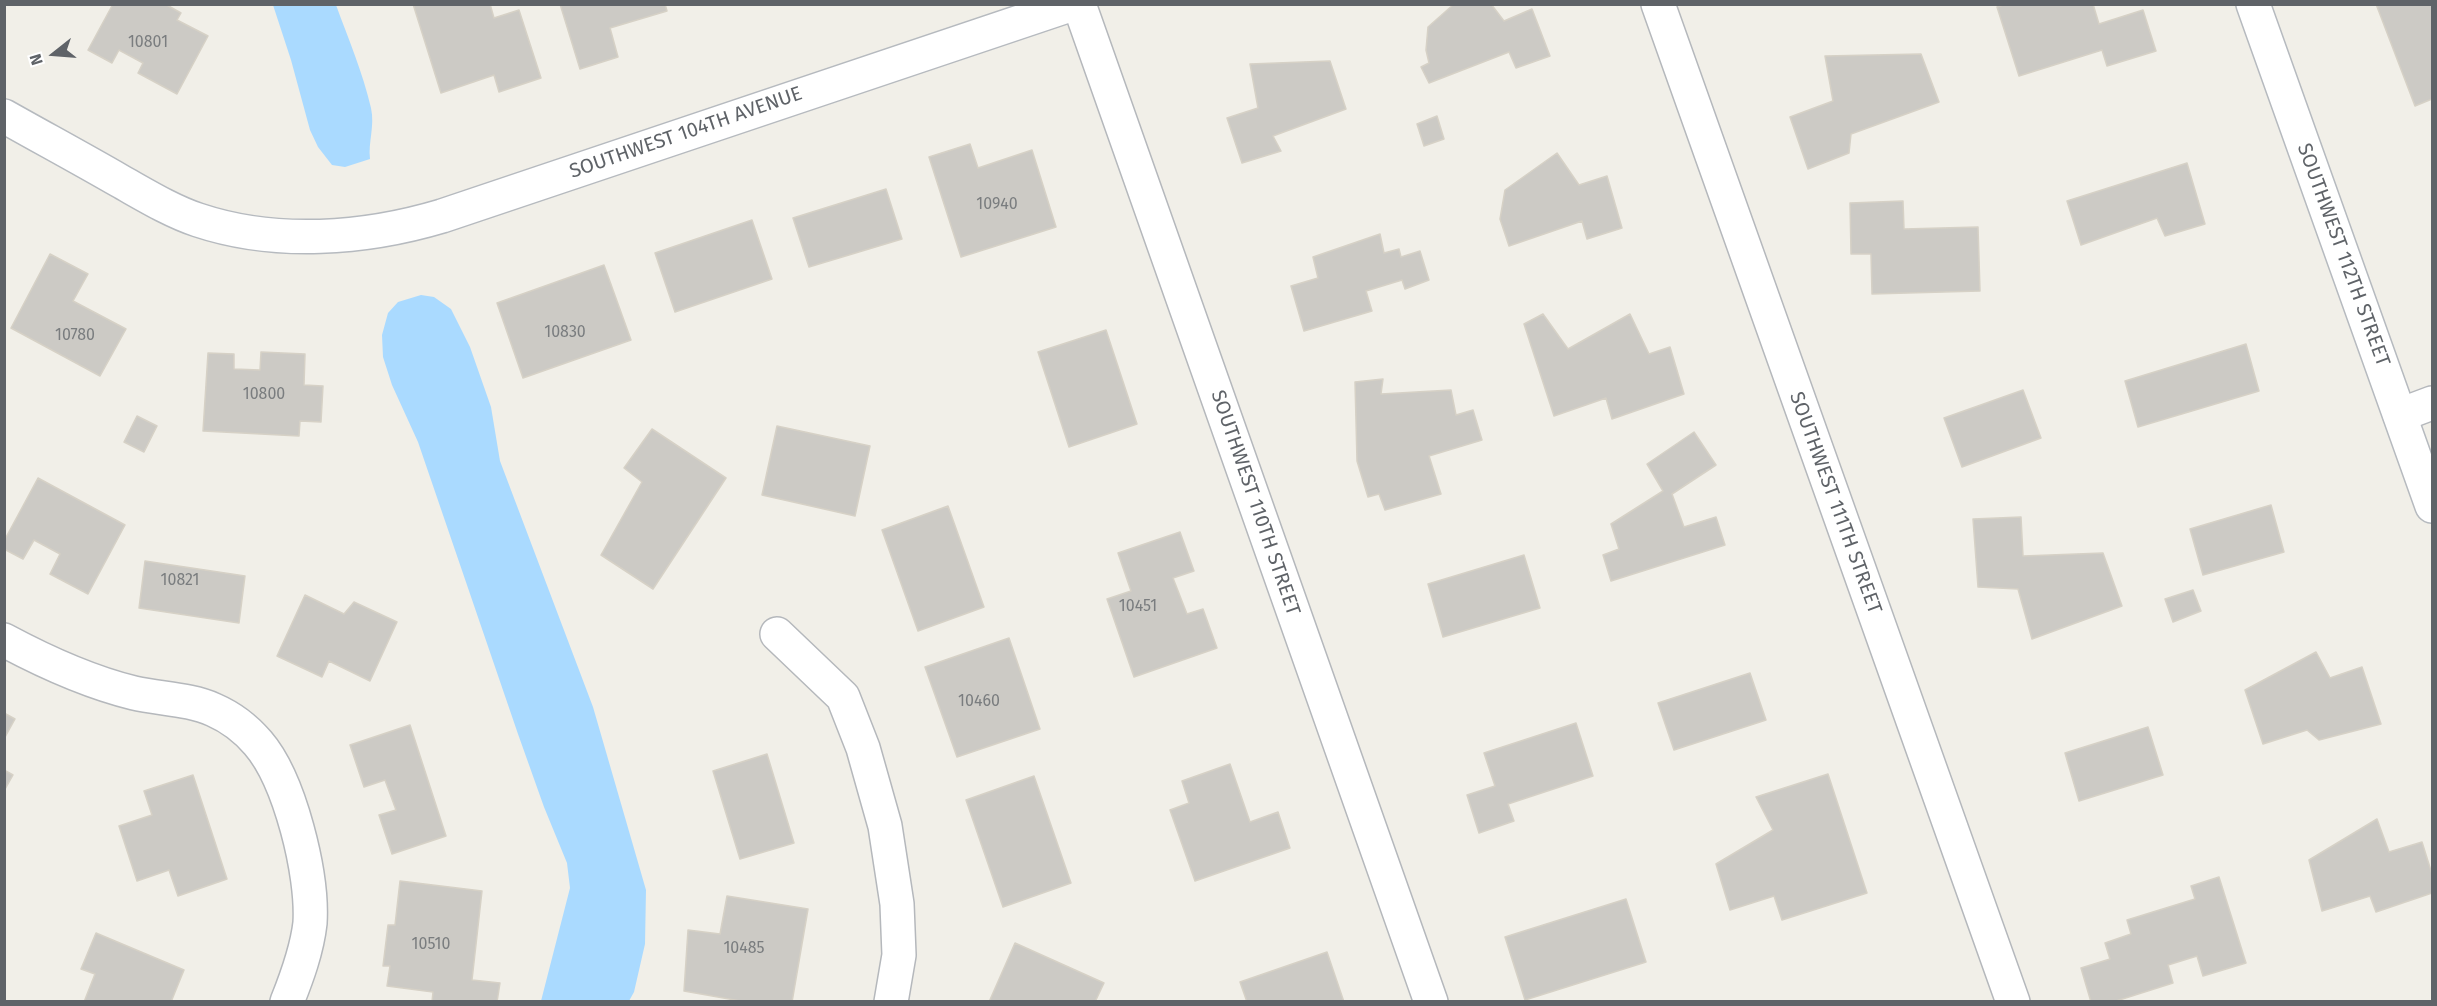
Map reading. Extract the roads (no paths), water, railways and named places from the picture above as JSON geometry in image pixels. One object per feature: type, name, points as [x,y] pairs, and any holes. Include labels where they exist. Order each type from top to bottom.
[{"type":"street","name":"SOUTHWEST 104TH AVENUE","points":[[4,116],[148,197],[196,220],[248,232],[294,236],[343,235],[420,222],[1073,4]]},
{"type":"street","name":"SOUTHWEST 110TH STREET","points":[[1079,4],[1431,1002]]},
{"type":"street","name":"SOUTHWEST 111TH STREET","points":[[1658,4],[2013,1002]]},
{"type":"street","name":"SOUTHWEST 112TH STREET","points":[[2253,4],[2433,506]]},
{"type":"street","points":[[2400,415],[2433,403]]},
{"type":"street","points":[[777,634],[843,697],[863,748],[887,836],[897,904],[898,955],[891,1002]]},
{"type":"street","points":[[4,640],[39,659],[91,680],[133,693],[214,710],[244,729],[259,744],[270,762],[293,816],[305,857],[310,922],[305,951],[287,1002]]},
{"type":"water","points":[[273,5],[336,5],[360,69],[371,108],[370,159],[345,167],[332,165],[318,147],[310,130]]},
{"type":"water","points":[[421,295],[434,297],[451,309],[470,347],[491,407],[500,461],[593,707],[646,890],[645,944],[634,992],[629,1001],[541,1001],[570,888],[567,863],[518,734],[418,442],[392,385],[383,357],[382,335],[388,313],[398,302]]}]
